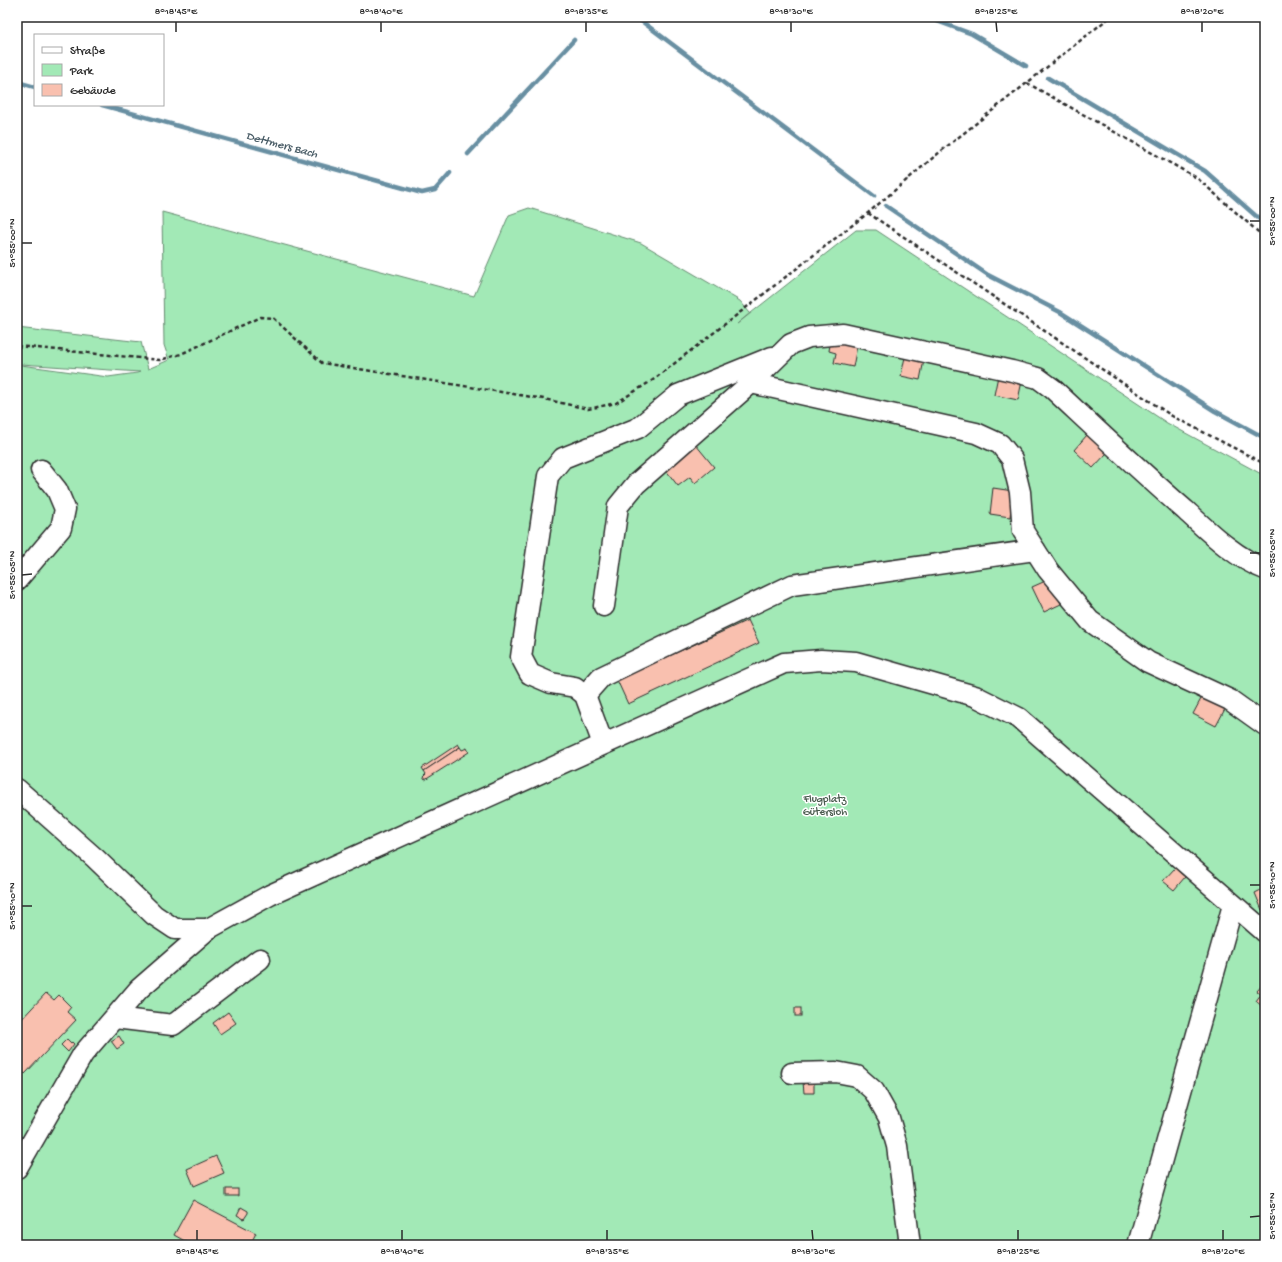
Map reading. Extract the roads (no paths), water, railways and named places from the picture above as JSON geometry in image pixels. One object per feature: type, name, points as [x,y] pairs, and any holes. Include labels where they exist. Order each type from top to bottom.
[{"type":"lane","points":[[604,606],[618,506],[636,484],[751,383],[791,344],[809,337],[842,334],[1038,378],[1053,389],[1216,538],[1253,565],[1265,569]]},
{"type":"lane","points":[[603,744],[585,695],[574,687],[551,683],[530,674],[521,657],[548,476],[564,458],[638,428],[678,394],[780,354]]},
{"type":"lane","points":[[751,383],[976,433],[1000,444],[1012,459],[1020,492],[1023,531],[1048,570],[1090,621],[1148,662],[1230,700],[1265,725]]},
{"type":"lane","points":[[17,580],[61,528],[65,509],[57,490],[42,470]]},
{"type":"lane","points":[[585,695],[600,677],[792,585],[1035,550]]},
{"type":"lane","points":[[17,1168],[83,1054],[139,989],[208,929],[270,895],[784,663],[821,660],[856,662],[975,696],[1019,718],[1265,932]]},
{"type":"lane","points":[[17,789],[95,858],[154,915],[175,929],[208,929]]},
{"type":"lane","points":[[1138,1245],[1234,905]]},
{"type":"lane","points":[[115,1018],[173,1025],[260,959]]},
{"type":"lane","points":[[792,1073],[836,1072],[857,1076],[874,1091],[889,1118],[897,1146],[910,1245]]},
{"type":"waterway","points":[[636,17],[874,196]]},
{"type":"waterway","points":[[926,17],[972,34],[1026,66]]},
{"type":"waterway","name":"Dettmers Bach","points":[[468,154],[574,40]]},
{"type":"waterway","points":[[1048,78],[1205,171],[1265,224]]},
{"type":"waterway","name":"Dettmers Bach","points":[[17,82],[34,87]]},
{"type":"waterway","name":"Dettmers Bach","points":[[106,106],[422,193],[435,190],[450,173]]},
{"type":"waterway","points":[[886,206],[988,275],[1060,312],[1215,411],[1265,438]]},
{"type":"park label","name":"Flugplatz Gütersloh","points":[[825,804]]}]
